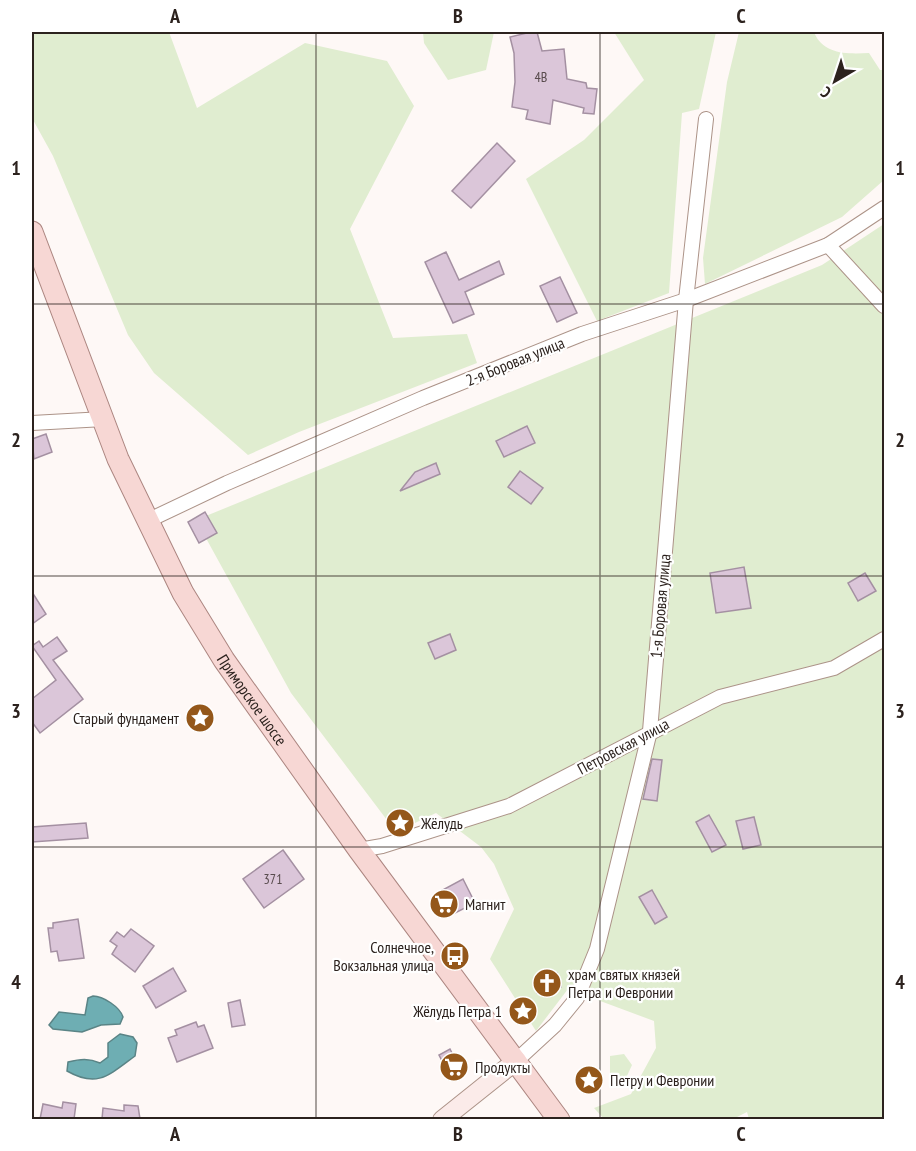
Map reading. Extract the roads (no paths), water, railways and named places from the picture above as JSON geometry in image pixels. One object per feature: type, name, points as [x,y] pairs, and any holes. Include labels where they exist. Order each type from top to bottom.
[{"type":"main road","name":"Приморское шоссе","points":[[32,232],[118,459],[183,593],[224,660],[359,850],[559,1119]]},
{"type":"street","name":"1-я Боровая улица","points":[[517,1060],[555,1025],[577,998],[597,949],[650,731],[686,300],[706,119]]},
{"type":"street","name":"2-я Боровая улица","points":[[147,521],[227,483],[423,398],[582,334],[686,300],[828,245],[885,208]]},
{"type":"street","points":[[828,245],[885,306]]},
{"type":"street","points":[[32,423],[104,419]]},
{"type":"street","name":"Петровская улица","points":[[359,850],[382,846],[509,806],[650,731],[720,697],[834,668],[885,639]]},
{"type":"street","points":[[442,1119],[517,1060]]},
{"type":"water","points":[[93,996],[115,1006],[123,1017],[120,1024],[101,1025],[82,1032],[53,1029],[49,1025],[59,1012],[85,1015],[88,998]]},
{"type":"water","points":[[120,1034],[133,1037],[137,1043],[135,1056],[110,1074],[95,1079],[86,1079],[67,1071],[68,1062],[92,1060],[100,1063],[108,1057],[108,1043]]},
{"type":"place","name":"Старый фундамент","points":[[200,718]]},
{"type":"place","name":"Жёлудь","points":[[400,823]]},
{"type":"place","name":"Магнит","points":[[444,904]]},
{"type":"place","name":"Солнечное, Вокзальная улица","points":[[455,956]]},
{"type":"place","name":"храм святых князей Петра и Февронии","points":[[547,983]]},
{"type":"place","name":"Жёлудь Петра 1","points":[[523,1011]]},
{"type":"place","name":"Продукты","points":[[454,1067]]},
{"type":"place","name":"Петру и Февронии","points":[[589,1080]]}]
